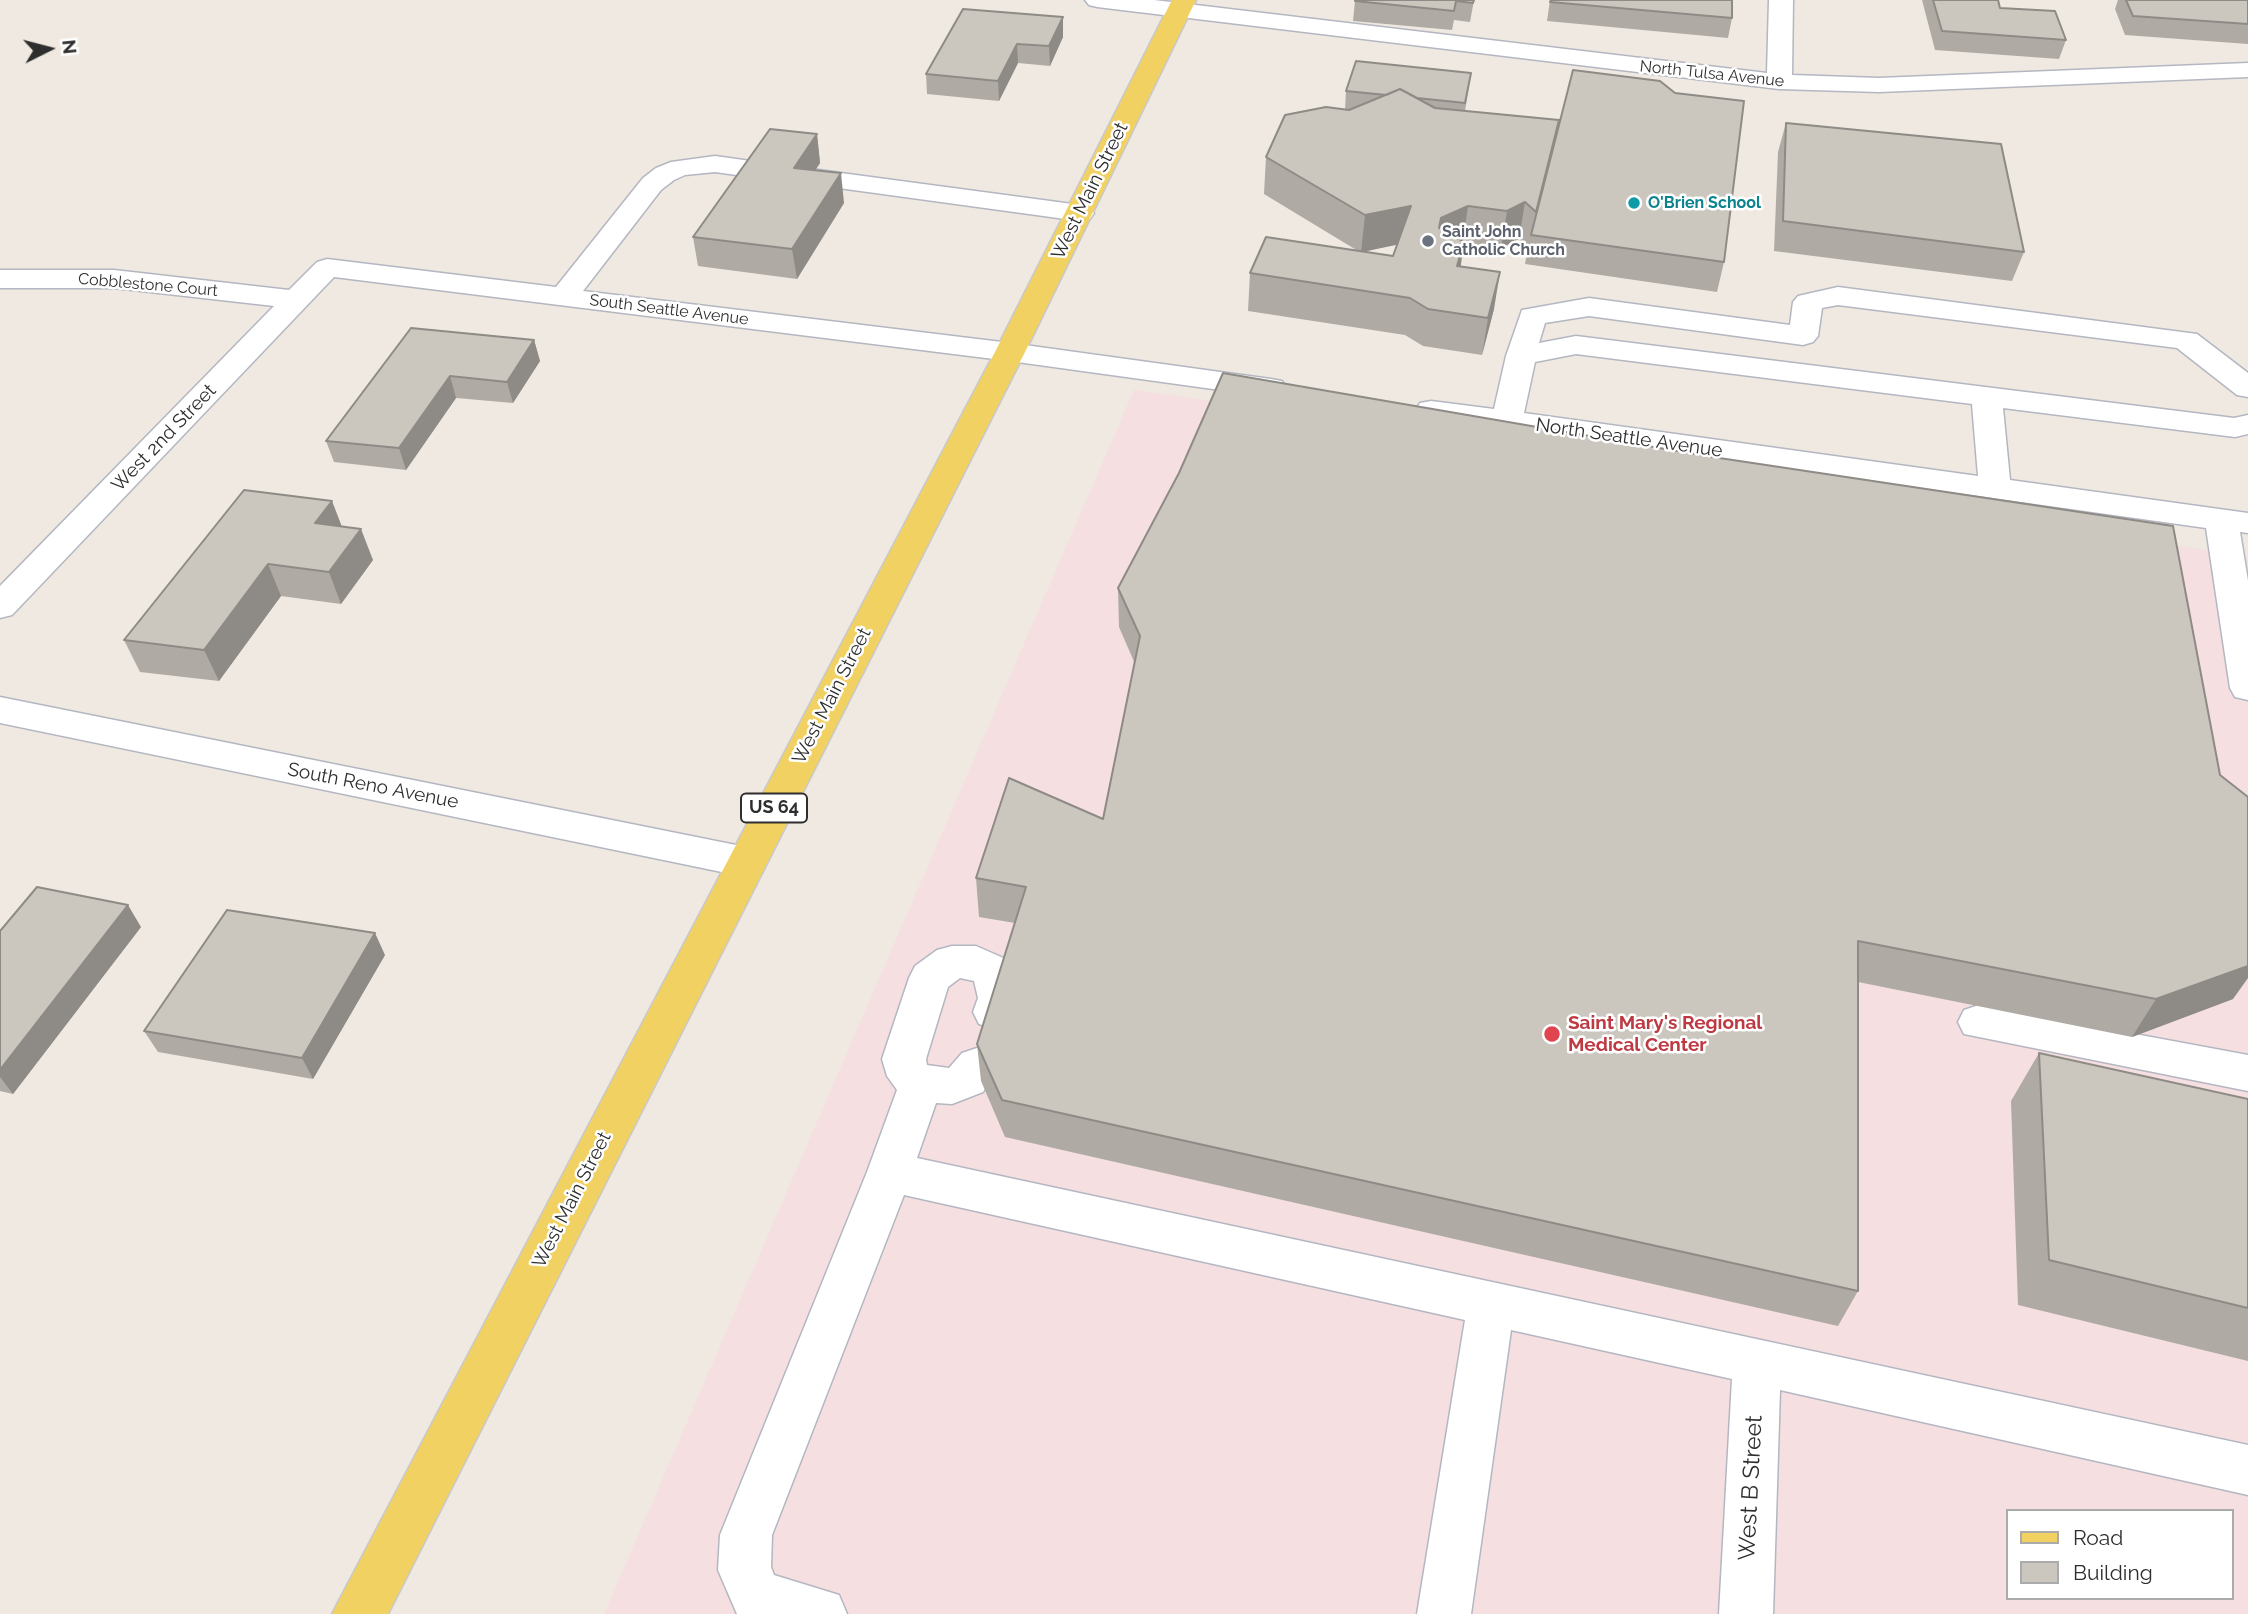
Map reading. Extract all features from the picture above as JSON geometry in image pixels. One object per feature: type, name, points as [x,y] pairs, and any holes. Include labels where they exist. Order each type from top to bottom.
[{"type":"main road","name":"West Main Street","points":[[359,1614],[1010,352],[1182,4]]},
{"type":"street","name":"North Tulsa Avenue","points":[[1097,0],[1182,4],[1712,76],[1779,82],[1879,85],[2248,70]]},
{"type":"street","points":[[1779,82],[1781,0]]},
{"type":"street","points":[[563,297],[652,184],[665,174],[680,168],[706,164],[765,171]]},
{"type":"street","points":[[811,177],[1080,212]]},
{"type":"street","name":"South Seattle Avenue","points":[[327,268],[1010,352]]},
{"type":"street","name":"West 2nd Street","points":[[0,607],[327,268]]},
{"type":"street","name":"Cobblestone Court","points":[[0,279],[114,279],[297,300]]},
{"type":"street","points":[[1802,374],[1803,336],[1808,302],[1838,296],[2186,340],[2248,387]]},
{"type":"street","points":[[1507,421],[1532,316],[1589,307],[1803,336]]},
{"type":"street","points":[[1521,356],[1576,345],[2235,428],[2248,424]]},
{"type":"street","points":[[1010,352],[1301,393]]},
{"type":"street","points":[[1987,397],[1995,488]]},
{"type":"street","name":"North Seattle Avenue","points":[[1397,406],[2234,521]]},
{"type":"street","points":[[2234,521],[2248,688]]},
{"type":"street","name":"South Reno Avenue","points":[[0,710],[746,862]]},
{"type":"street","points":[[977,1066],[968,1079],[952,1086],[921,1083],[909,1076],[904,1059],[930,978],[952,962],[976,962],[993,972],[999,998],[994,1012]]},
{"type":"street","points":[[1979,1023],[2248,1073]]},
{"type":"street","points":[[820,1614],[757,1597],[744,1570],[746,1535],[890,1172],[921,1083]]},
{"type":"street","points":[[890,1172],[2248,1470]]},
{"type":"street","points":[[1444,1614],[1491,1304]]},
{"type":"street","name":"West B Street","points":[[1746,1614],[1757,1362]]},
{"type":"shaded area","name":"Saint Mary's Regional Medical Center","points":[[1134,390],[1749,477],[2248,557],[2248,1614],[604,1614]]},
{"type":"building","points":[[1355,0],[1474,0],[1473,3],[1456,1],[1454,11]]},
{"type":"building","points":[[1732,0],[1732,18],[1550,2]]},
{"type":"building","points":[[1933,0],[1998,0],[2000,8],[2055,11],[2066,40],[1942,31]]},
{"type":"building","points":[[2126,0],[2248,0],[2248,24],[2133,16]]},
{"type":"building","points":[[963,9],[1063,17],[1049,46],[1017,44],[998,81],[926,74]]},
{"type":"building","points":[[1356,61],[1471,73],[1465,103],[1417,98],[1400,89],[1386,95],[1346,91]]},
{"type":"building","name":"O'Brien School","points":[[1573,70],[1660,81],[1675,93],[1744,101],[1724,262],[1531,235]]},
{"type":"building","points":[[1400,89],[1435,108],[1559,120],[1536,212],[1525,202],[1507,211],[1468,206],[1441,218],[1439,228],[1464,242],[1457,266],[1500,272],[1488,318],[1428,309],[1410,298],[1250,273],[1266,237],[1393,256],[1411,206],[1365,215],[1266,157],[1285,115],[1326,107],[1349,110]]},
{"type":"building","points":[[1786,123],[2001,144],[2024,252],[1783,221]]},
{"type":"building","points":[[770,129],[817,134],[794,168],[841,173],[792,249],[693,237]]},
{"type":"building","points":[[411,328],[534,340],[507,382],[450,376],[399,448],[326,441]]},
{"type":"building","points":[[1223,373],[1706,456],[2173,526],[2220,775],[2248,797],[2248,966],[2156,999],[1858,941],[1858,1291],[1002,1100],[977,1044],[1026,887],[976,878],[1009,778],[1103,819],[1140,636],[1118,588],[1179,473]]},
{"type":"building","points":[[244,490],[332,501],[315,523],[361,529],[329,572],[268,564],[204,650],[124,640]]},
{"type":"building","points":[[37,887],[128,905],[0,1070],[0,931]]},
{"type":"building","points":[[227,910],[375,933],[302,1058],[144,1031]]},
{"type":"building","points":[[2039,1053],[2248,1099],[2248,1308],[2049,1260]]},
{"type":"place","name":"O'Brien School","points":[[1634,203]]},
{"type":"place","name":"Saint John Catholic Church","points":[[1428,241]]},
{"type":"place","name":"Saint Mary's Regional Medical Center","points":[[1552,1034]]}]
